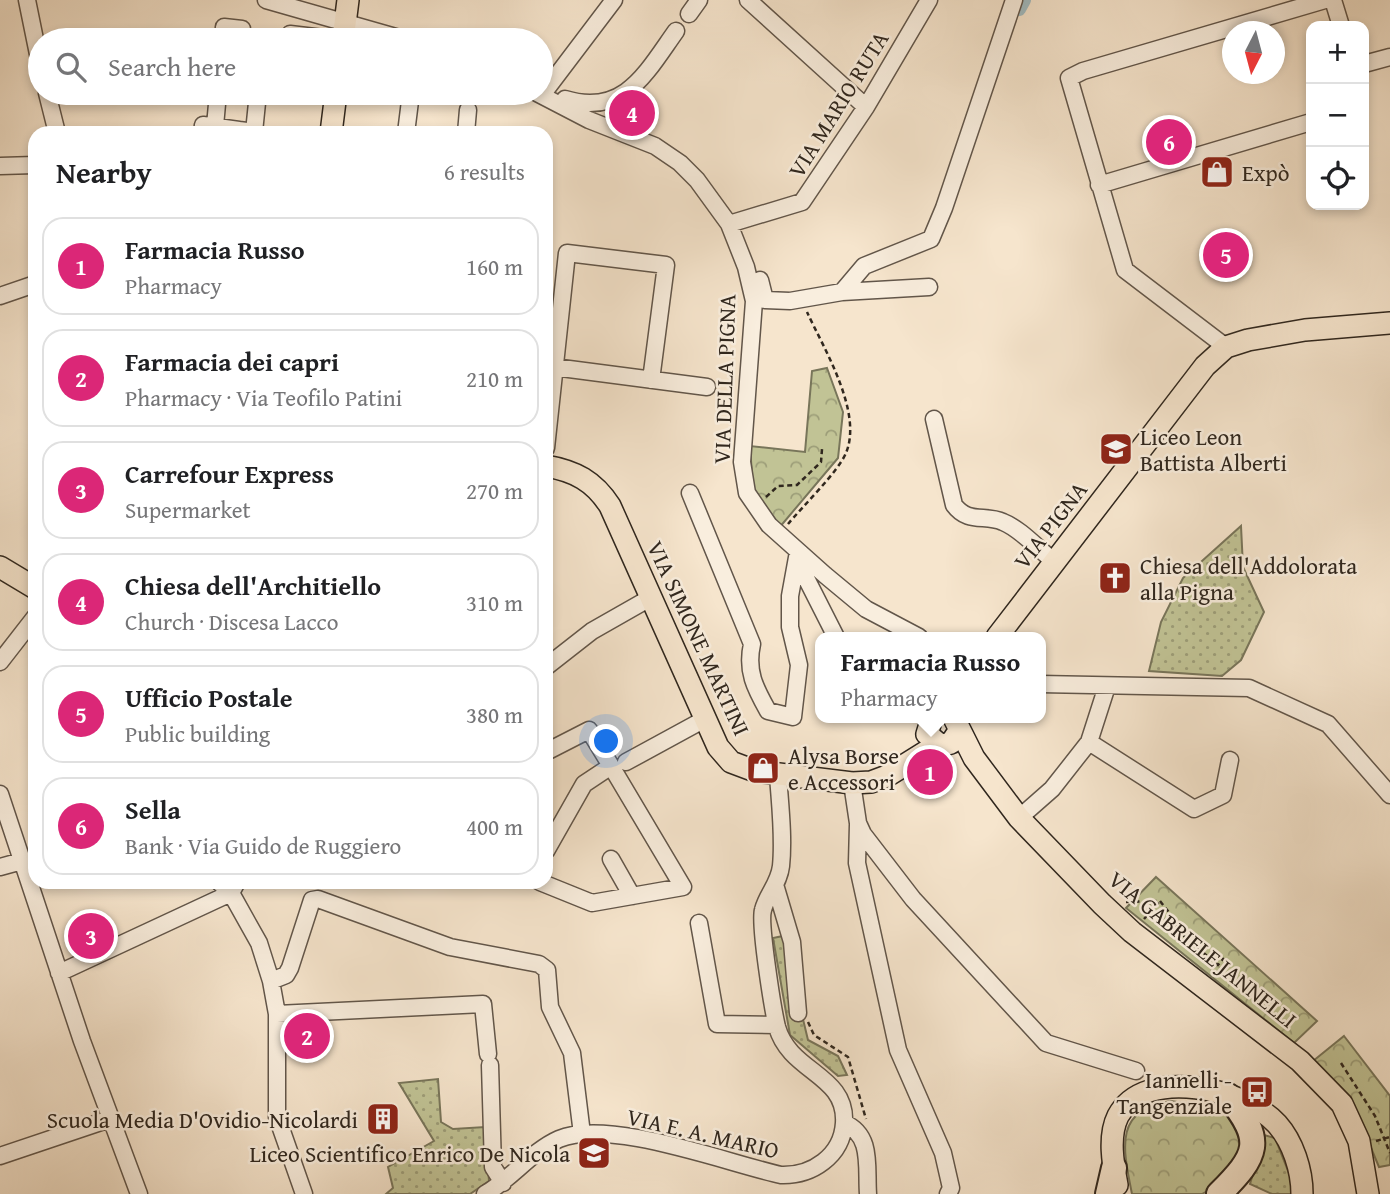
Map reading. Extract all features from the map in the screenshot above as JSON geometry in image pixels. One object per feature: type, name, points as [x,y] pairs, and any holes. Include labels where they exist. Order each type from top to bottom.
[{"type":"highway","points":[[1219,1194],[1240,1173],[1253,1151],[1250,1125],[1228,1096]]},
{"type":"highway","points":[[1108,1194],[1114,1168]]},
{"type":"main road","points":[[332,126],[334,105]]},
{"type":"main road","points":[[1226,346],[1305,330],[1390,323]]},
{"type":"main road","name":"VIA PIGNA","points":[[1001,632],[1205,366],[1226,346]]},
{"type":"main road","name":"VIA SIMONE MARTINI","points":[[553,467],[572,470],[601,492],[610,506],[718,747],[731,762],[778,775],[852,783],[871,782],[887,776],[915,757],[940,728]]},
{"type":"main road","points":[[0,567],[28,584]]},
{"type":"main road","name":"VIA GABRIELE JANNELLI","points":[[940,728],[974,758],[1019,818],[1132,932],[1300,1061],[1335,1097],[1353,1123],[1359,1141],[1368,1194]]},
{"type":"main road","points":[[1119,1194],[1114,1168],[1113,1136],[1118,1117],[1139,1095],[1169,1087],[1228,1096],[1251,1105],[1276,1123],[1290,1144],[1300,1172],[1302,1194]]},
{"type":"street","points":[[27,0],[33,28]]},
{"type":"street","points":[[266,0],[344,25]]},
{"type":"street","points":[[553,82],[614,0]]},
{"type":"street","points":[[748,0],[866,107]]},
{"type":"street","name":"VIA MARIO RUTA","points":[[735,223],[802,202],[866,107],[929,0]]},
{"type":"street","points":[[842,292],[864,266],[931,239],[944,208],[1014,0]]},
{"type":"street","points":[[1226,346],[1125,270],[1069,82],[1072,75],[1325,0]]},
{"type":"street","points":[[1333,0],[1339,21]]},
{"type":"street","points":[[326,28],[344,25]]},
{"type":"street","points":[[553,97],[591,106],[619,96],[636,84],[676,31]]},
{"type":"street","points":[[1369,63],[1390,57]]},
{"type":"street","points":[[553,100],[655,146],[680,163],[735,223],[765,300],[790,301],[842,292],[929,287]]},
{"type":"street","points":[[50,105],[55,126]]},
{"type":"street","points":[[210,126],[215,105]]},
{"type":"street","points":[[254,126],[256,105]]},
{"type":"street","points":[[407,126],[410,105]]},
{"type":"street","points":[[467,126],[468,110]]},
{"type":"street","points":[[1099,185],[1306,123]]},
{"type":"street","points":[[0,166],[28,165]]},
{"type":"street","name":"VIA DELLA PIGNA","points":[[735,223],[754,301],[742,462],[747,493],[779,534],[798,552],[802,570],[833,632]]},
{"type":"street","points":[[553,346],[566,253],[666,265],[651,380]]},
{"type":"street","points":[[0,296],[28,286]]},
{"type":"street","points":[[553,367],[707,387]]},
{"type":"street","points":[[934,419],[954,505],[960,513],[972,518],[1002,521],[1055,562]]},
{"type":"street","points":[[690,494],[752,644],[748,659],[752,683],[768,711],[793,717],[799,666],[790,627],[790,596],[798,552],[866,609],[910,632]]},
{"type":"street","points":[[553,662],[592,631],[650,598]]},
{"type":"street","points":[[0,662],[28,626]]},
{"type":"street","points":[[1046,684],[1249,688],[1328,724],[1390,795]]},
{"type":"street","points":[[1019,818],[1052,789],[1089,742],[1108,686]]},
{"type":"street","points":[[553,839],[584,784],[705,719]]},
{"type":"street","points":[[553,748],[589,730],[618,764],[683,887],[592,903],[553,887]]},
{"type":"street","points":[[1089,742],[1194,809],[1223,795],[1230,760]]},
{"type":"street","points":[[778,775],[782,864],[776,888],[762,916],[776,1025],[784,1046],[793,1057],[835,1088],[844,1123],[856,1128],[865,1139],[868,1194]]},
{"type":"street","points":[[852,783],[858,822],[857,863],[898,1050],[943,1153],[951,1188],[948,1194]]},
{"type":"street","points":[[0,794],[28,879]]},
{"type":"street","points":[[858,822],[913,900],[1046,1043],[1136,1071]]},
{"type":"street","points":[[611,859],[632,896]]},
{"type":"street","points":[[0,867],[22,861]]},
{"type":"street","points":[[776,888],[792,942],[803,1013]]},
{"type":"street","points":[[31,889],[110,1119],[139,1194]]},
{"type":"street","points":[[59,973],[223,889]]},
{"type":"street","points":[[231,889],[259,943],[271,981],[277,1014],[277,1117],[297,1192]]},
{"type":"street","points":[[271,981],[286,975],[312,900],[318,899],[450,947],[539,964],[547,970],[550,1006],[572,1053],[582,1134]]},
{"type":"street","points":[[699,923],[717,1024],[776,1025]]},
{"type":"street","points":[[277,1014],[483,1004],[489,1060],[494,1167],[503,1183]]},
{"type":"street","points":[[0,1156],[110,1119]]},
{"type":"street","name":"VIA E. A. MARIO","points":[[485,1194],[559,1139],[582,1134],[651,1141],[759,1170],[796,1176],[813,1169],[836,1150],[844,1123]]},
{"type":"path","points":[[779,534],[845,456],[850,439],[846,406],[839,383],[805,310]]},
{"type":"path","points":[[755,506],[778,486],[797,485],[821,462],[822,449]]},
{"type":"path","points":[[1132,932],[1160,901]]},
{"type":"path","points":[[1126,902],[1160,901]]},
{"type":"path","points":[[1160,901],[1175,920],[1179,932],[1218,965],[1224,958]]},
{"type":"path","points":[[803,1013],[814,1035],[848,1058],[868,1125]]},
{"type":"path","points":[[1341,1063],[1388,1138],[1390,1153]]},
{"type":"path","points":[[1373,1142],[1388,1138]]},
{"type":"green space","points":[[827,368],[843,412],[838,458],[779,528],[753,489],[750,446],[805,452],[812,371]]},
{"type":"green space","points":[[1241,526],[1243,567],[1264,612],[1241,660],[1222,676],[1149,671],[1161,622],[1183,578]]},
{"type":"green space","points":[[1156,877],[1317,1021],[1294,1043],[1126,908]]},
{"type":"green space","points":[[783,936],[808,1040],[838,1056],[847,1075],[838,1076],[790,1035],[773,938]]},
{"type":"green space","points":[[1344,1036],[1390,1096],[1390,1165],[1379,1167],[1352,1102],[1313,1061]]},
{"type":"green space","points":[[438,1079],[441,1122],[453,1129],[485,1127],[489,1181],[470,1194],[386,1194],[393,1188],[388,1167],[434,1141],[399,1083]]},
{"type":"green space","points":[[1171,1101],[1228,1110],[1247,1150],[1211,1189],[1202,1194],[1132,1194],[1125,1147],[1131,1122],[1152,1105]]},
{"type":"green space","points":[[1264,1135],[1275,1138],[1295,1194],[1272,1194],[1250,1184]]},
{"type":"waterway","points":[[1019,9],[1024,0]]},
{"type":"place","name":"Chiesa dell'Architiello","points":[[632,113]]},
{"type":"place","name":"Sella","points":[[1169,142]]},
{"type":"place","name":"Expò","points":[[1217,172]]},
{"type":"place","name":"Ufficio Postale","points":[[1226,255]]},
{"type":"place","name":"Liceo Leon Battista Alberti","points":[[1116,449]]},
{"type":"place","name":"Chiesa dell'Addolorata alla Pigna","points":[[1115,578]]},
{"type":"place","name":"Alysa Borse e Accessori","points":[[763,768]]},
{"type":"place","name":"Farmacia Russo","points":[[930,772]]},
{"type":"place","name":"Carrefour Express","points":[[91,936]]},
{"type":"place","name":"Farmacia dei capri","points":[[307,1036]]},
{"type":"place","name":"Iannelli - Tangenziale","points":[[1257,1092]]},
{"type":"place","name":"Scuola Media D'Ovidio-Nicolardi","points":[[383,1119]]},
{"type":"place","name":"Liceo Scientifico Enrico De Nicola","points":[[594,1153]]}]
